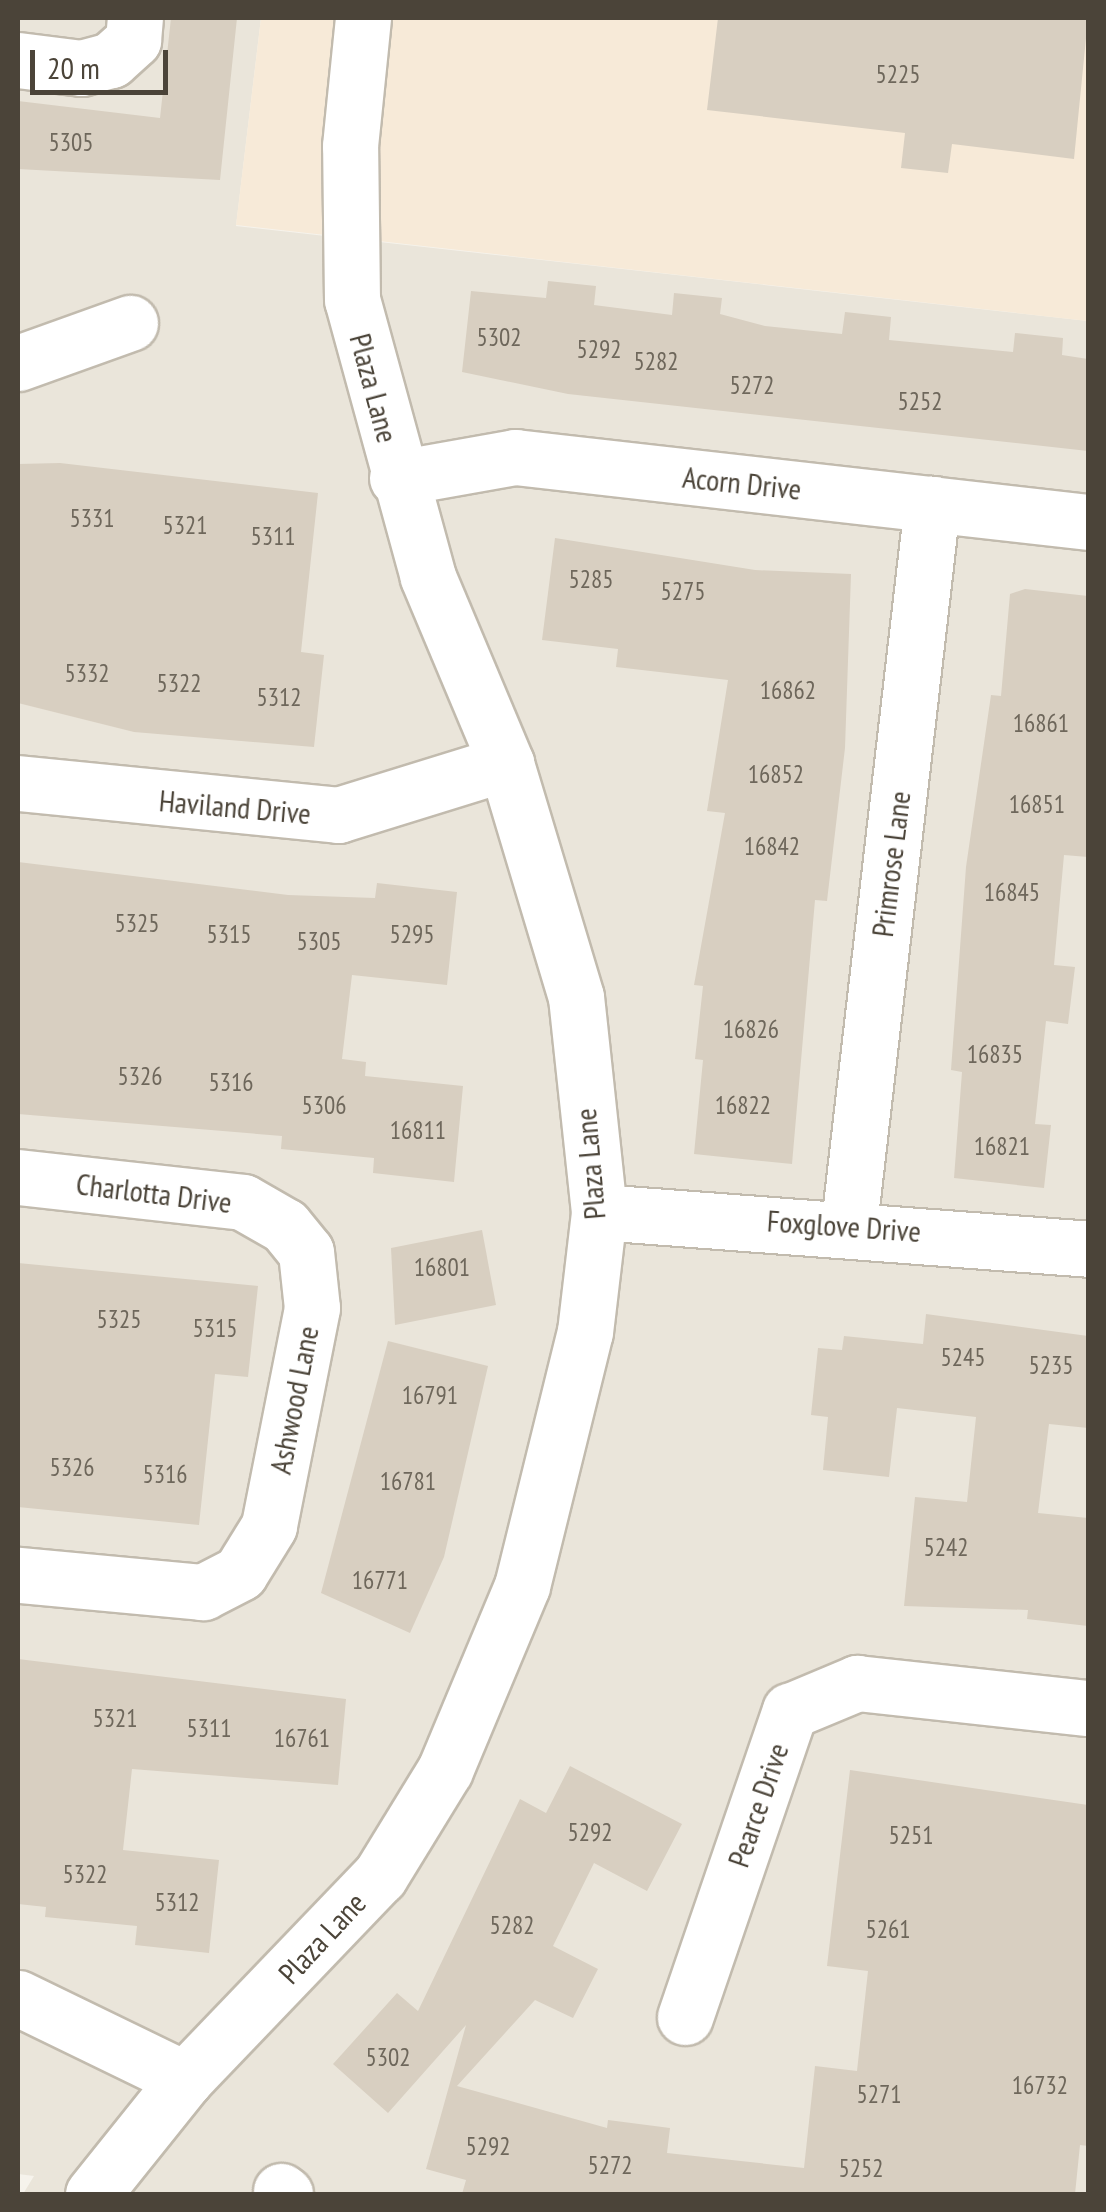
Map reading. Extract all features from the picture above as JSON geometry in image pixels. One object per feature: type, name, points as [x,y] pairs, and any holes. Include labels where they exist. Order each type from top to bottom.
[{"type":"street","name":"Plaza Lane","points":[[94,2194],[185,2079],[380,1876],[487,1687],[554,1464],[600,1212],[576,997],[506,764],[398,478],[352,300],[350,146],[363,18]]},
{"type":"street","points":[[18,60],[81,68],[123,39]]},
{"type":"street","points":[[18,363],[130,323]]},
{"type":"street","name":"Acorn Drive","points":[[398,478],[515,457],[1088,522]]},
{"type":"street","name":"Primrose Lane","points":[[849,1224],[932,504]]},
{"type":"street","name":"Haviland Drive","points":[[18,783],[338,814],[506,764]]},
{"type":"street","name":"Charlotta Drive","points":[[18,1177],[243,1202],[285,1226]]},
{"type":"street","name":"Foxglove Drive","points":[[600,1212],[849,1224],[1088,1249]]},
{"type":"street","name":"Ashwood Lane","points":[[18,1575],[202,1592],[240,1573],[269,1526],[312,1308],[306,1252],[285,1226]]},
{"type":"street","name":"Pearce Drive","points":[[685,2017],[790,1710],[857,1683],[1088,1708]]},
{"type":"street","points":[[18,1998],[185,2079]]},
{"type":"shaded area","points":[[18,18],[261,18],[236,226],[1088,321],[1088,2194],[23,2194],[34,2176],[18,2174]]},
{"type":"shaded area","points":[[261,18],[1088,18],[1088,321],[236,225]]},
{"type":"building","points":[[171,18],[237,18],[220,180],[18,169],[18,101],[160,118]]},
{"type":"building","points":[[718,18],[1088,18],[1074,159],[952,144],[948,173],[901,168],[905,133],[707,110]]},
{"type":"building","points":[[548,281],[596,286],[594,305],[672,315],[674,293],[722,298],[720,314],[765,326],[842,334],[845,312],[891,317],[889,340],[1013,352],[1015,333],[1063,338],[1062,355],[1088,359],[1088,451],[568,394],[462,372],[471,291],[546,298]]},
{"type":"building","points":[[60,463],[318,493],[301,652],[324,655],[314,747],[134,732],[18,703],[18,464]]},
{"type":"building","points":[[555,538],[755,570],[851,574],[845,748],[827,901],[815,900],[792,1164],[694,1154],[703,1060],[695,1059],[703,986],[694,985],[725,813],[707,811],[728,680],[616,667],[618,649],[542,640]]},
{"type":"building","points":[[1025,589],[1088,596],[1088,857],[1064,855],[1054,965],[1075,967],[1068,1024],[1046,1021],[1035,1124],[1051,1125],[1044,1188],[954,1178],[962,1072],[951,1070],[966,867],[991,695],[1001,696],[1010,594]]},
{"type":"building","points":[[18,862],[288,895],[375,898],[377,883],[457,892],[447,985],[352,975],[342,1059],[366,1062],[365,1076],[463,1086],[454,1182],[373,1173],[374,1158],[281,1149],[282,1136],[18,1114]]},
{"type":"building","points":[[482,1230],[496,1305],[395,1325],[391,1248]]},
{"type":"building","points":[[18,1263],[258,1286],[248,1377],[215,1374],[199,1525],[18,1507]]},
{"type":"building","points":[[926,1314],[1088,1336],[1088,1428],[1049,1424],[1038,1513],[1088,1518],[1088,1626],[1027,1619],[1028,1610],[904,1606],[915,1497],[967,1502],[976,1417],[897,1408],[889,1477],[823,1470],[828,1417],[811,1415],[818,1348],[842,1350],[844,1336],[923,1344]]},
{"type":"building","points":[[388,1341],[488,1366],[444,1557],[410,1633],[321,1593]]},
{"type":"building","points":[[18,1659],[346,1699],[338,1785],[132,1769],[123,1850],[219,1860],[209,1953],[135,1945],[137,1926],[45,1917],[46,1907],[18,1904]]},
{"type":"building","points":[[570,1766],[682,1824],[647,1891],[594,1863],[553,1946],[598,1969],[573,2018],[535,2000],[457,2086],[607,2128],[608,2120],[670,2128],[667,2153],[804,2168],[815,2066],[857,2071],[868,1971],[827,1966],[850,1770],[1088,1805],[1088,2146],[1080,2145],[1075,2194],[462,2194],[466,2180],[426,2169],[466,2025],[388,2113],[333,2064],[397,1993],[418,2011],[520,1799],[546,1813]]}]
